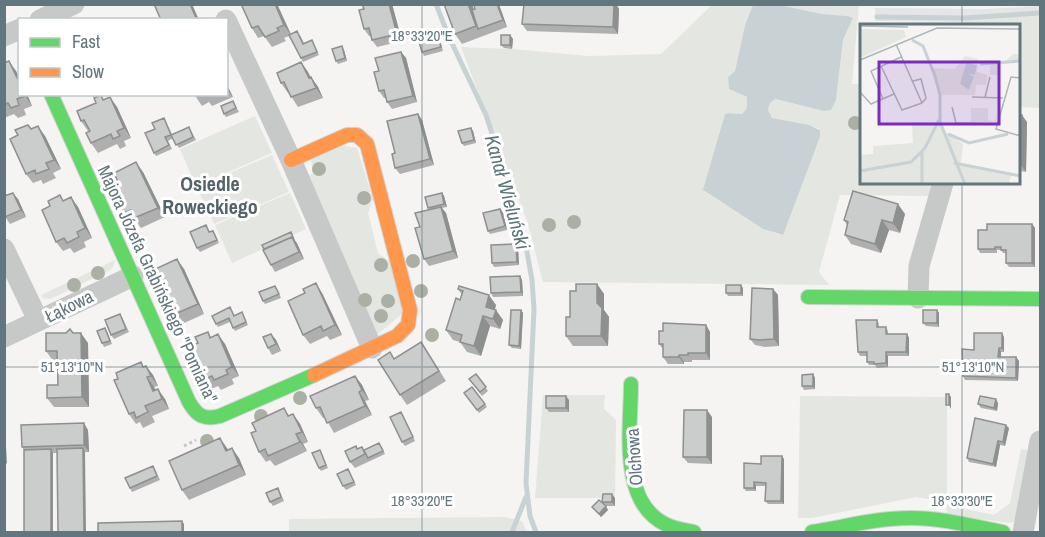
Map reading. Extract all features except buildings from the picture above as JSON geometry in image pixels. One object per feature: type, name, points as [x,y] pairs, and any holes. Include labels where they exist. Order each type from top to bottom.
[{"type":"street","points":[[44,18],[74,4]]},
{"type":"street","points":[[219,4],[225,18]]},
{"type":"street","points":[[228,24],[291,160],[372,348],[403,333],[408,327],[411,312],[367,144],[357,135],[346,135],[291,160]]},
{"type":"street","points":[[4,36],[18,30]]},
{"type":"street","name":"Majora Józefa Grabińskiego \"Pomiana\"","points":[[52,96],[195,413],[209,419],[227,414],[372,348]]},
{"type":"street","points":[[918,298],[919,266],[943,184]]},
{"type":"street","points":[[4,249],[38,320]]},
{"type":"street","name":"Łąkowa","points":[[4,336],[133,276]]},
{"type":"street","points":[[808,297],[1041,299]]},
{"type":"street","name":"Olchowa","points":[[631,384],[631,473],[637,495],[650,513],[666,525],[694,532]]},
{"type":"street","points":[[1023,532],[1041,441]]},
{"type":"street","points":[[812,532],[897,519],[919,518],[953,521],[1003,532]]},
{"type":"path","points":[[184,446],[196,440]]},
{"type":"shaded area","points":[[712,5],[753,5],[745,25],[735,71],[728,77],[729,89],[747,97],[747,108],[742,114],[725,114],[704,191],[763,229],[780,235],[820,138],[820,130],[772,118],[768,110],[770,103],[774,99],[824,111],[831,110],[836,100],[843,40],[853,18],[780,5],[859,5],[852,84],[860,84],[860,184],[933,184],[930,196],[840,195],[819,272],[829,285],[543,282],[528,224],[461,47],[589,56],[661,54]]},
{"type":"shaded area","points":[[753,5],[780,5],[853,18],[843,40],[836,100],[831,110],[824,111],[775,99],[770,103],[768,110],[772,118],[809,125],[820,130],[820,137],[783,235],[763,229],[703,190],[725,114],[742,114],[747,108],[747,97],[729,89],[728,77],[735,71],[745,25]]},
{"type":"shaded area","points":[[1040,6],[1040,108],[1021,107],[1021,24],[875,21],[875,8],[985,9]]},
{"type":"shaded area","points":[[255,116],[272,153],[196,186],[180,149]]},
{"type":"shaded area","points":[[341,145],[357,148],[373,199],[368,213],[378,253],[389,261],[403,313],[377,335],[305,177],[315,172],[310,160]]},
{"type":"shaded area","points":[[272,155],[289,192],[214,224],[197,187]]},
{"type":"shaded area","points":[[290,193],[306,229],[232,263],[215,225]]},
{"type":"shaded area","points":[[115,260],[110,270],[57,296],[49,299],[41,295]]},
{"type":"shaded area","points":[[543,395],[605,395],[604,409],[616,420],[615,498],[535,498]]},
{"type":"shaded area","points":[[800,396],[947,397],[947,502],[916,497],[812,518],[798,518]]},
{"type":"shaded area","points":[[1021,449],[1027,450],[1029,454],[1016,520],[1011,523],[946,515],[947,505],[994,515],[1010,503]]},
{"type":"shaded area","points":[[505,517],[522,521],[527,532],[289,532],[289,519]]},
{"type":"waterway","name":"Kanał Wieluński","points":[[436,4],[486,115],[523,230],[532,280],[534,309],[526,483],[530,516],[536,532]]},
{"type":"waterway","points":[[877,17],[964,18],[1040,13]]},
{"type":"waterway","points":[[512,532],[526,497]]},
{"type":"traffic: fast","points":[[52,96],[195,411],[205,417],[220,416],[314,375]]},
{"type":"traffic: fast","points":[[808,297],[1040,299]]},
{"type":"traffic: fast","points":[[631,384],[629,442],[634,482],[641,500],[651,514],[667,525],[694,532]]},
{"type":"traffic: fast","points":[[812,532],[898,518],[945,521],[1003,532]]},
{"type":"traffic: slow","points":[[291,160],[347,135],[357,135],[367,144],[410,310],[408,325],[397,336],[314,375]]},
{"type":"district","name":"Osiedle Roweckiego","points":[[210,194]]}]
